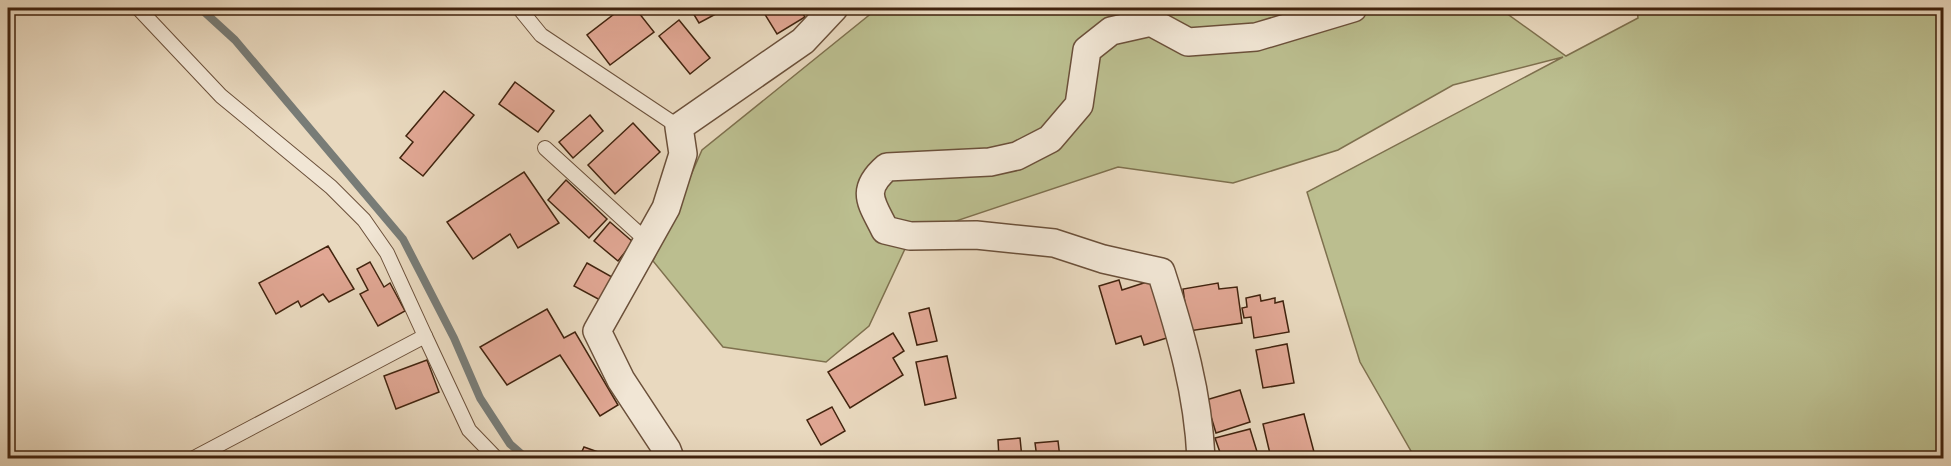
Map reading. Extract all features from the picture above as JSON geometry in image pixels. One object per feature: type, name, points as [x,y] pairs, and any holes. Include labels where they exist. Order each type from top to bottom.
[{"type":"street","points":[[670,459],[667,450],[621,380],[597,331],[666,208],[683,154],[679,127],[802,41],[834,8]]},
{"type":"street","points":[[1201,459],[1199,424],[1187,352],[1161,272],[1103,259],[1054,243],[976,235],[910,236],[885,230],[870,204],[872,186],[877,176],[887,167],[990,162],[1017,156],[1050,139],[1079,105],[1087,50],[1112,31],[1151,22],[1188,42],[1256,37],[1353,8]]},
{"type":"lane","points":[[138,8],[221,96],[331,187],[364,220],[387,253],[469,430],[496,459]]},
{"type":"lane","points":[[519,8],[541,36],[679,127]]},
{"type":"lane","points":[[545,148],[647,241]]},
{"type":"lane","points":[[194,459],[425,336]]},
{"type":"green space","points":[[878,8],[1499,8],[1566,56],[1638,18],[1637,8],[1943,8],[1943,458],[1415,458],[1360,362],[1307,192],[1563,57],[1453,85],[1338,150],[1233,183],[1118,167],[911,236],[869,326],[826,362],[723,347],[653,261],[702,150]]},
{"type":"building","points":[[622,8],[635,8],[654,32],[610,65],[587,35]]},
{"type":"building","points":[[690,8],[727,8],[699,23]]},
{"type":"building","points":[[761,8],[799,8],[805,17],[777,34]]},
{"type":"building","points":[[679,20],[710,58],[690,74],[659,36]]},
{"type":"building","points":[[515,82],[554,111],[538,132],[499,104]]},
{"type":"building","points":[[444,91],[474,115],[423,176],[400,158],[413,142],[406,136]]},
{"type":"building","points":[[590,115],[603,131],[573,158],[559,142]]},
{"type":"building","points":[[633,123],[660,152],[615,194],[588,165]]},
{"type":"building","points":[[524,172],[559,223],[518,248],[510,234],[473,259],[447,222]]},
{"type":"building","points":[[566,180],[607,219],[589,238],[548,200]]},
{"type":"building","points":[[610,222],[633,242],[618,261],[594,241]]},
{"type":"building","points":[[328,246],[354,289],[329,302],[323,294],[301,307],[298,301],[276,314],[259,283]]},
{"type":"building","points":[[370,262],[384,287],[390,283],[405,311],[378,326],[360,294],[368,290],[357,269]]},
{"type":"building","points":[[587,263],[612,277],[600,300],[574,286]]},
{"type":"building","points":[[1119,280],[1122,290],[1153,280],[1170,337],[1144,345],[1141,336],[1116,344],[1099,286]]},
{"type":"building","points":[[1218,283],[1219,289],[1237,287],[1242,323],[1189,331],[1183,289]]},
{"type":"building","points":[[1260,295],[1261,301],[1275,298],[1275,303],[1283,301],[1289,332],[1254,338],[1251,317],[1244,318],[1242,308],[1247,307],[1246,298]]},
{"type":"building","points":[[929,308],[937,341],[917,345],[909,313]]},
{"type":"building","points":[[547,309],[564,338],[575,332],[618,405],[600,416],[560,355],[507,385],[480,347]]},
{"type":"building","points":[[893,333],[904,351],[893,358],[903,375],[850,408],[828,372]]},
{"type":"building","points":[[1287,344],[1294,383],[1263,388],[1256,350]]},
{"type":"building","points":[[947,356],[956,398],[925,405],[916,362]]},
{"type":"building","points":[[427,360],[439,392],[396,409],[384,376]]},
{"type":"building","points":[[1240,390],[1250,422],[1216,433],[1206,400]]},
{"type":"building","points":[[832,407],[845,431],[821,445],[807,420]]},
{"type":"building","points":[[1304,414],[1314,452],[1286,458],[1271,458],[1263,424]]},
{"type":"building","points":[[1250,429],[1259,458],[1222,458],[1215,438]]},
{"type":"building","points":[[1020,438],[1022,458],[999,458],[998,440]]},
{"type":"building","points":[[1058,441],[1060,458],[1037,458],[1035,443]]},
{"type":"building","points":[[584,447],[615,458],[579,458]]},
{"type":"waterway","points":[[200,8],[235,40],[403,239],[454,338],[480,398],[510,444],[526,458]]}]
